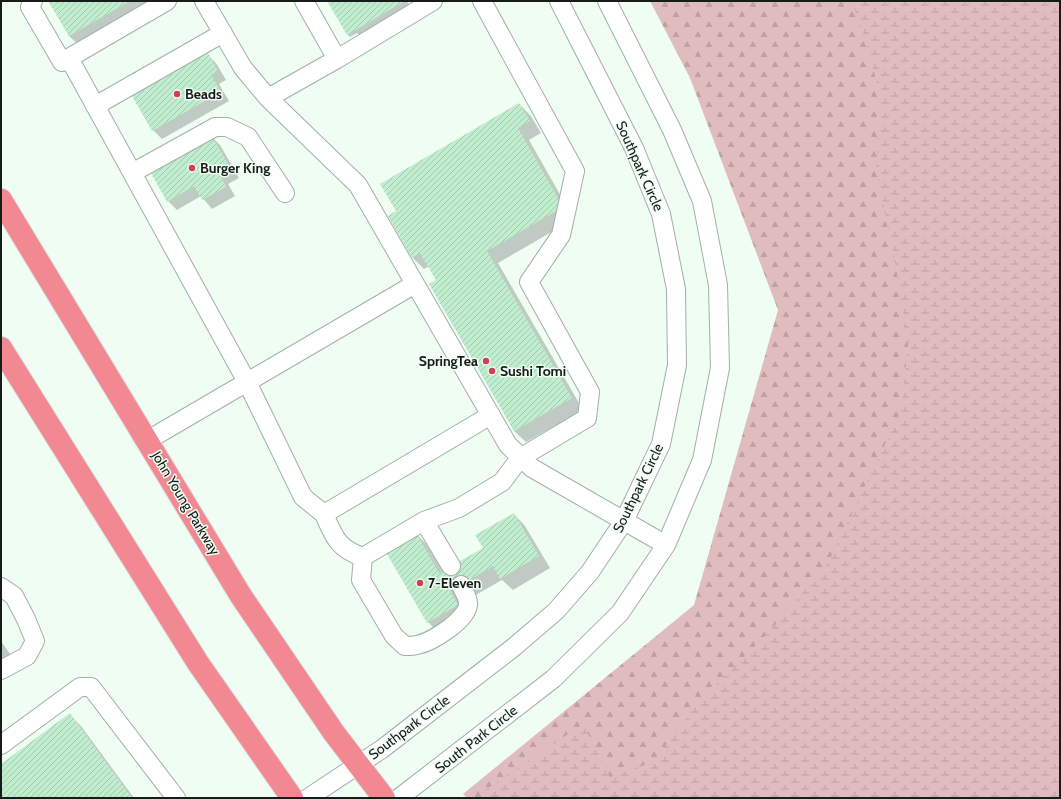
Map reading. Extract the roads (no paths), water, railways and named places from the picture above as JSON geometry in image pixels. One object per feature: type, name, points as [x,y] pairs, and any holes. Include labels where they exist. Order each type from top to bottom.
[{"type":"highway","name":"John Young Parkway","points":[[1,200],[246,603],[283,660],[358,765],[384,798]]},
{"type":"highway","points":[[1,348],[198,663],[292,798]]},
{"type":"street","points":[[33,1],[30,7],[62,62],[167,1]]},
{"type":"street","points":[[204,1],[243,68],[268,98],[358,185],[508,445],[532,468],[666,545],[702,460],[720,368],[718,285],[702,201],[672,130],[607,1]]},
{"type":"street","points":[[304,1],[337,59]]},
{"type":"street","points":[[403,18],[414,1]]},
{"type":"street","points":[[268,98],[337,59],[433,1]]},
{"type":"street","points":[[69,58],[247,382],[303,497],[324,514],[335,538],[341,546],[351,553],[363,557],[424,520],[459,508],[502,482],[520,458],[586,418],[590,392],[528,282],[561,235],[575,171],[482,1]]},
{"type":"street","name":"Southpark Circle","points":[[358,765],[382,749],[508,652],[556,611],[590,572],[624,521],[661,444],[677,365],[676,289],[661,214],[634,148],[558,1]]},
{"type":"street","points":[[95,106],[223,33]]},
{"type":"street","points":[[132,173],[215,127],[227,127],[248,137],[285,193]]},
{"type":"street","points":[[148,440],[415,284]]},
{"type":"street","points":[[324,514],[491,415]]},
{"type":"street","points":[[424,520],[451,566]]},
{"type":"street","name":"South Park Circle","points":[[399,798],[553,679],[620,613],[666,545]]},
{"type":"street","points":[[363,557],[361,580],[394,636],[405,646],[417,646],[459,622],[466,612],[468,603],[461,585]]},
{"type":"street","points":[[1,587],[14,596],[35,641],[27,656],[1,670]]},
{"type":"street","points":[[1,745],[80,687],[91,687],[176,798]]},
{"type":"street","points":[[308,798],[358,765]]},
{"type":"place","name":"Beads","points":[[177,94]]},
{"type":"place","name":"Burger King","points":[[192,168]]},
{"type":"place","name":"SpringTea","points":[[486,361]]},
{"type":"place","name":"Sushi Tomi","points":[[492,371]]},
{"type":"place","name":"7-Eleven","points":[[420,583]]}]
